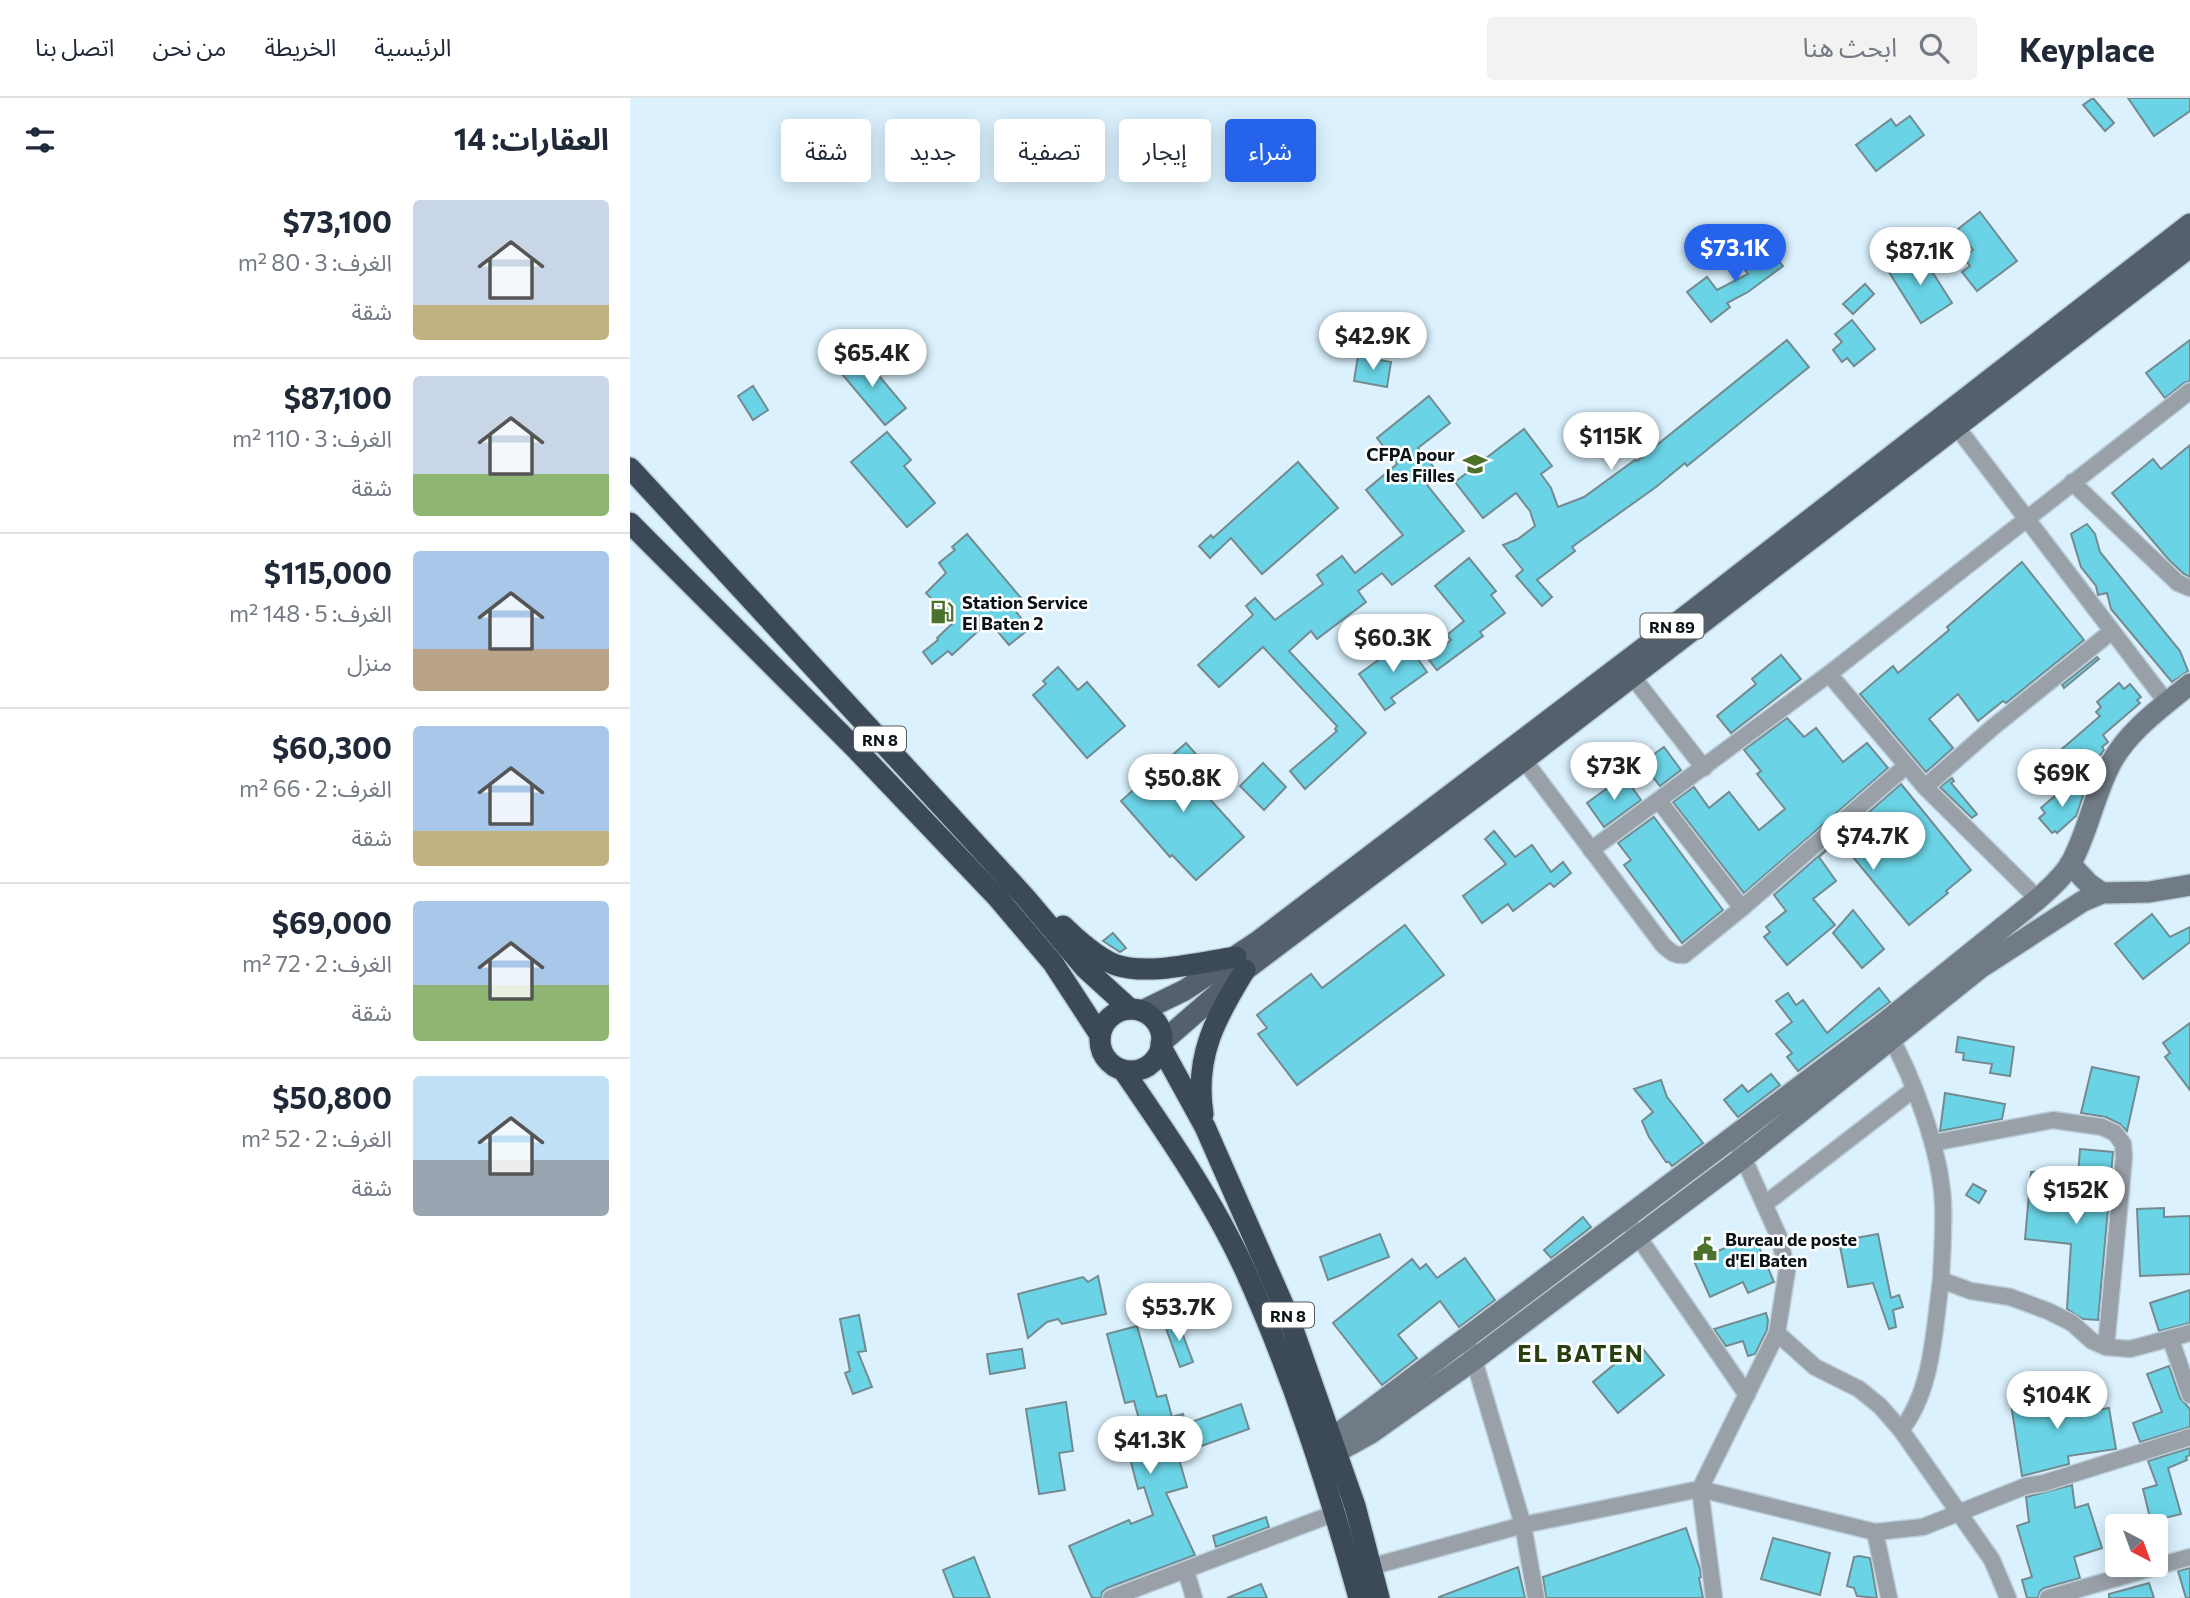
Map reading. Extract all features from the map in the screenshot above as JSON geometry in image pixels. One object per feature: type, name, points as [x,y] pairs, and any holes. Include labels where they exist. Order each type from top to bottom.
[{"type":"highway","name":"RN 8","points":[[630,468],[1024,896],[1085,968],[1136,1010]]},
{"type":"highway","name":"RN 8","points":[[630,523],[855,748],[997,897],[1053,964],[1100,1035]]},
{"type":"highway","points":[[1024,896],[1080,942],[1116,965],[1160,970],[1240,963],[1211,1029],[1202,1062],[1199,1090],[1205,1127]]},
{"type":"highway","points":[[1136,1010],[1152,1017],[1158,1026],[1161,1045],[1157,1056],[1142,1068],[1123,1070],[1105,1057],[1100,1035],[1110,1017],[1136,1010]]},
{"type":"highway","name":"RN 8","points":[[1161,1045],[1205,1127],[1289,1318],[1325,1449],[1345,1509],[1370,1567],[1379,1598]]},
{"type":"highway","name":"RN 8","points":[[1123,1070],[1199,1187],[1244,1269],[1298,1401],[1325,1449]]},
{"type":"highway","name":"RN 8","points":[[1345,1509],[1359,1598]]},
{"type":"main road","name":"RN 89","points":[[1136,1010],[1240,963],[1951,420],[2190,224]]},
{"type":"main road","points":[[1161,1045],[1207,1001],[1240,963],[1524,760],[1593,696],[1632,676],[1951,420],[2190,247]]},
{"type":"street","points":[[1591,850],[1829,674],[2190,391]]},
{"type":"street","points":[[1951,420],[2167,703]]},
{"type":"street","points":[[2072,482],[2178,583],[2190,588]]},
{"type":"street","points":[[1926,787],[1993,728],[2112,631]]},
{"type":"street","points":[[1829,674],[1926,787],[2038,899]]},
{"type":"street","points":[[1632,676],[1704,768]]},
{"type":"street","points":[[1325,1449],[1371,1433],[1638,1237],[1744,1157],[1887,1032],[1972,963],[2055,884],[2070,864],[2109,765],[2120,748],[2149,716],[2190,684]]},
{"type":"street","points":[[1524,760],[1663,945],[1677,956],[1684,955],[1742,908],[1906,765]]},
{"type":"street","points":[[1659,801],[1742,908]]},
{"type":"street","points":[[2070,864],[2102,893]]},
{"type":"street","points":[[1972,963],[2102,893],[2149,892],[2190,885]]},
{"type":"street","points":[[1887,1032],[1933,1143],[1943,1204],[1941,1280],[1932,1348],[1917,1407],[1900,1430]]},
{"type":"street","points":[[1325,1449],[1465,1339],[1732,1137],[1887,1032]]},
{"type":"street","points":[[1765,1203],[1913,1090]]},
{"type":"street","points":[[1933,1143],[2053,1120],[2102,1127],[2115,1133],[2123,1144],[2124,1157],[2106,1347]]},
{"type":"street","points":[[1714,1598],[1700,1489],[1777,1334],[1787,1271],[1779,1237],[1744,1157],[1732,1137]]},
{"type":"street","points":[[1626,1219],[1746,1395]]},
{"type":"street","points":[[1941,1280],[1971,1291],[2010,1297],[2048,1311],[2072,1323],[2092,1341],[2106,1347],[2130,1349],[2190,1333]]},
{"type":"street","points":[[1777,1334],[1815,1367],[1859,1389],[1880,1406],[1992,1560],[2008,1598]]},
{"type":"street","points":[[1465,1339],[1475,1359],[1522,1525],[1536,1598]]},
{"type":"street","points":[[2171,1340],[2190,1395]]},
{"type":"street","points":[[1370,1567],[1522,1525],[1700,1489],[1875,1532],[1923,1527],[2026,1486],[2044,1483],[2190,1437]]},
{"type":"street","points":[[1111,1598],[1345,1509]]},
{"type":"street","points":[[1875,1532],[1889,1598]]},
{"type":"street","points":[[2048,1598],[2190,1557]]},
{"type":"street","points":[[1186,1571],[1194,1598]]},
{"type":"building","points":[[2093,98],[2114,123],[2105,131],[2083,105]]},
{"type":"building","points":[[2128,98],[2190,98],[2190,111],[2154,136]]},
{"type":"building","points":[[1910,116],[1924,135],[1876,171],[1856,145],[1891,119],[1896,126]]},
{"type":"building","points":[[1980,212],[2017,261],[1977,291],[1962,272],[1970,266],[1963,257],[1973,250],[1958,229]]},
{"type":"building","points":[[1763,242],[1783,266],[1748,292],[1727,303],[1730,307],[1711,322],[1687,292],[1707,277],[1717,290],[1748,274],[1744,269],[1756,259],[1751,252]]},
{"type":"building","points":[[1910,254],[1917,264],[1924,259],[1952,303],[1921,323],[1887,269]]},
{"type":"building","points":[[1865,284],[1874,294],[1853,314],[1843,304]]},
{"type":"building","points":[[1852,320],[1875,349],[1854,366],[1847,358],[1842,362],[1833,350],[1842,342],[1835,334]]},
{"type":"building","points":[[1787,340],[1809,367],[1687,466],[1685,463],[1572,547],[1575,551],[1537,580],[1552,597],[1542,606],[1516,576],[1523,570],[1503,545],[1518,539],[1535,526],[1530,511],[1516,493],[1483,518],[1455,482],[1524,429],[1552,466],[1541,474],[1551,488],[1558,507],[1584,497],[1637,461]]},
{"type":"building","points":[[2190,340],[2190,381],[2165,398],[2146,373]]},
{"type":"building","points":[[859,352],[906,408],[885,425],[841,373],[845,370],[842,366]]},
{"type":"building","points":[[1358,356],[1391,362],[1387,387],[1354,381]]},
{"type":"building","points":[[753,386],[768,410],[753,420],[738,396]]},
{"type":"building","points":[[1429,396],[1450,423],[1418,448],[1440,475],[1427,485],[1464,531],[1392,585],[1382,573],[1358,591],[1366,602],[1317,639],[1311,631],[1289,651],[1366,733],[1305,789],[1290,771],[1337,731],[1337,726],[1263,647],[1219,687],[1198,665],[1253,615],[1246,606],[1255,598],[1275,620],[1323,584],[1317,575],[1342,556],[1355,573],[1403,535],[1366,490],[1397,464],[1377,438]]},
{"type":"building","points":[[887,432],[911,460],[904,466],[935,503],[907,527],[851,462]]},
{"type":"building","points":[[2190,445],[2190,577],[2169,560],[2112,493],[2153,459],[2161,469]]},
{"type":"building","points":[[1298,462],[1338,508],[1262,574],[1231,538],[1210,558],[1199,546],[1211,535],[1213,538]]},
{"type":"building","points":[[2087,524],[2095,534],[2100,552],[2180,651],[2188,671],[2172,682],[2111,609],[2107,593],[2098,595],[2096,586],[2081,567],[2071,534]]},
{"type":"building","points":[[967,534],[1021,598],[1012,606],[1029,629],[1009,645],[989,621],[952,655],[948,651],[932,664],[923,652],[954,622],[926,593],[946,573],[939,563],[955,550],[952,547]]},
{"type":"building","points":[[1469,558],[1496,591],[1491,595],[1505,613],[1480,632],[1483,636],[1437,670],[1429,660],[1451,640],[1447,635],[1464,621],[1435,586]]},
{"type":"building","points":[[2022,562],[2084,640],[2006,703],[2003,701],[1978,721],[1958,694],[1929,719],[1953,748],[1926,772],[1860,694],[1893,666],[1898,673]]},
{"type":"building","points":[[1405,641],[1427,672],[1391,698],[1395,703],[1385,710],[1359,674]]},
{"type":"building","points":[[1781,655],[1801,679],[1731,733],[1717,716],[1756,684],[1752,679]]},
{"type":"building","points":[[2097,657],[2099,659],[2064,688],[2062,685]]},
{"type":"building","points":[[1058,667],[1078,690],[1087,682],[1125,726],[1087,758],[1033,695],[1046,684],[1043,681]]},
{"type":"building","points":[[2119,683],[2124,689],[2130,684],[2141,697],[2137,700],[2140,703],[2103,735],[2108,742],[2102,747],[2104,750],[2072,779],[2063,769],[2067,766],[2060,759],[2066,754],[2062,749],[2100,716],[2096,712],[2101,707],[2097,702]]},
{"type":"building","points":[[1787,718],[1804,737],[1816,728],[1843,762],[1867,743],[1888,768],[1744,893],[1673,802],[1694,787],[1709,808],[1729,792],[1759,830],[1785,809],[1757,774],[1761,771],[1744,750]]},
{"type":"building","points":[[1186,743],[1203,762],[1197,768],[1206,779],[1198,786],[1244,837],[1196,880],[1172,855],[1170,857],[1121,801]]},
{"type":"building","points":[[1664,747],[1681,770],[1660,786],[1642,763]]},
{"type":"building","points":[[1263,763],[1286,787],[1264,810],[1240,786]]},
{"type":"building","points":[[1624,776],[1641,800],[1604,827],[1587,803]]},
{"type":"building","points":[[1952,778],[1954,781],[1951,783],[1977,814],[1972,818],[1940,787]]},
{"type":"building","points":[[2071,782],[2083,796],[2076,816],[2057,833],[2052,833],[2039,818],[2045,813],[2041,808]]},
{"type":"building","points":[[1901,784],[1971,870],[1909,925],[1839,840],[1819,857],[1836,881],[1813,899],[1835,925],[1787,965],[1764,937],[1770,932],[1766,927],[1786,911],[1774,895]]},
{"type":"building","points":[[1654,817],[1723,910],[1682,943],[1624,865],[1631,860],[1618,843]]},
{"type":"building","points":[[1494,831],[1515,857],[1532,845],[1551,872],[1563,862],[1571,873],[1554,887],[1550,883],[1513,911],[1508,904],[1482,923],[1463,896],[1506,864],[1485,839]]},
{"type":"building","points":[[1853,910],[1884,949],[1862,968],[1833,933]]},
{"type":"building","points":[[2152,914],[2170,937],[2190,927],[2190,942],[2143,979],[2115,944]]},
{"type":"building","points":[[1405,925],[1444,975],[1297,1085],[1258,1034],[1267,1028],[1257,1015],[1311,974],[1322,988]]},
{"type":"building","points":[[1113,933],[1126,948],[1120,952],[1103,941]]},
{"type":"building","points":[[1879,988],[1890,1002],[1798,1071],[1787,1057],[1792,1053],[1776,1034],[1792,1022],[1776,1001],[1788,993],[1796,1005],[1803,1000],[1827,1033]]},
{"type":"building","points":[[2190,1023],[2190,1090],[2165,1057],[2170,1053],[2163,1043]]},
{"type":"building","points":[[1958,1037],[2014,1047],[2010,1076],[1990,1073],[1992,1064],[1963,1060],[1964,1053],[1956,1052]]},
{"type":"building","points":[[2092,1067],[2139,1077],[2127,1131],[2106,1117],[2081,1113]]},
{"type":"building","points":[[1771,1074],[1780,1085],[1738,1117],[1724,1100],[1742,1085],[1748,1092]]},
{"type":"building","points":[[1661,1080],[1667,1097],[1703,1143],[1672,1166],[1666,1162],[1649,1137],[1642,1121],[1653,1112],[1634,1089]]},
{"type":"building","points":[[1945,1093],[2005,1104],[2002,1119],[1940,1131]]},
{"type":"building","points":[[2080,1149],[2113,1152],[2098,1320],[2083,1319],[2067,1309],[2071,1244],[2025,1239],[2031,1172],[2052,1171],[2053,1188],[2077,1191]]},
{"type":"building","points":[[1973,1184],[1986,1191],[1979,1203],[1966,1195]]},
{"type":"building","points":[[2164,1208],[2164,1217],[2190,1216],[2190,1274],[2140,1276],[2137,1209]]},
{"type":"building","points":[[1583,1217],[1591,1227],[1551,1258],[1544,1250]]},
{"type":"building","points":[[1380,1234],[1389,1257],[1328,1280],[1320,1257]]},
{"type":"building","points":[[1878,1234],[1891,1298],[1899,1295],[1903,1307],[1893,1310],[1896,1327],[1889,1329],[1873,1283],[1848,1287],[1839,1241]]},
{"type":"building","points":[[1739,1242],[1742,1248],[1757,1242],[1774,1282],[1748,1293],[1743,1282],[1710,1297],[1694,1261]]},
{"type":"building","points":[[1465,1258],[1495,1300],[1459,1327],[1440,1301],[1398,1335],[1417,1358],[1382,1385],[1333,1323],[1412,1259],[1420,1269],[1426,1264],[1437,1278]]},
{"type":"building","points":[[1098,1276],[1106,1314],[1062,1324],[1058,1319],[1047,1322],[1028,1338],[1018,1294],[1083,1277],[1088,1282]]},
{"type":"building","points":[[2190,1290],[2190,1323],[2159,1331],[2150,1303]]},
{"type":"building","points":[[1766,1313],[1767,1330],[1755,1354],[1748,1356],[1743,1341],[1726,1346],[1714,1329]]},
{"type":"building","points":[[859,1315],[866,1351],[858,1352],[872,1387],[853,1394],[845,1373],[850,1371],[840,1319]]},
{"type":"building","points":[[1177,1319],[1193,1362],[1180,1367],[1164,1323]]},
{"type":"building","points":[[1137,1326],[1157,1397],[1166,1395],[1172,1417],[1183,1414],[1186,1424],[1241,1404],[1249,1429],[1193,1449],[1194,1455],[1179,1459],[1187,1487],[1166,1493],[1195,1555],[1107,1588],[1102,1592],[1101,1598],[1092,1598],[1069,1546],[1129,1520],[1131,1524],[1153,1515],[1144,1487],[1138,1489],[1127,1447],[1145,1442],[1134,1401],[1125,1403],[1107,1334]]},
{"type":"building","points":[[1639,1344],[1664,1375],[1618,1413],[1593,1382]]},
{"type":"building","points":[[1022,1349],[1025,1368],[990,1374],[987,1354]]},
{"type":"building","points":[[2169,1366],[2180,1398],[2190,1409],[2190,1427],[2140,1442],[2133,1423],[2162,1412],[2147,1374]]},
{"type":"building","points":[[2062,1388],[2066,1415],[2109,1408],[2116,1449],[2068,1456],[2069,1464],[2022,1476],[2010,1397]]},
{"type":"building","points":[[1066,1402],[1073,1451],[1059,1453],[1065,1490],[1039,1494],[1026,1409]]},
{"type":"building","points":[[2190,1448],[2187,1460],[2168,1468],[2181,1514],[2168,1517],[2168,1514],[2149,1514],[2143,1489],[2157,1485],[2148,1461]]},
{"type":"building","points":[[2072,1485],[2075,1508],[2088,1504],[2102,1548],[2074,1557],[2080,1578],[2044,1588],[2038,1598],[2027,1598],[2022,1580],[2032,1577],[2017,1526],[2029,1522],[2026,1497]]},
{"type":"building","points":[[1266,1517],[1269,1527],[1216,1547],[1213,1536]]},
{"type":"building","points":[[1686,1528],[1700,1569],[1703,1598],[1546,1598],[1543,1577]]},
{"type":"building","points":[[1773,1538],[1830,1553],[1820,1595],[1761,1579]]},
{"type":"building","points":[[974,1557],[990,1598],[954,1598],[943,1570]]},
{"type":"building","points":[[1854,1557],[1870,1558],[1877,1598],[1857,1596],[1854,1588],[1847,1586]]},
{"type":"building","points":[[1518,1567],[1525,1598],[1439,1598],[1439,1597]]},
{"type":"building","points":[[2190,1568],[2190,1598],[2186,1598],[2178,1571]]},
{"type":"building","points":[[2149,1583],[2154,1598],[2109,1598],[2109,1594]]},
{"type":"building","points":[[1261,1584],[1267,1598],[1227,1598]]},
{"type":"place","name":"CFPA pour les Filles","points":[[1475,464]]},
{"type":"place","name":"Station Service El Baten 2","points":[[942,612]]},
{"type":"place","name":"Bureau de poste d'El Baten","points":[[1705,1249]]},
{"type":"district","name":"EL BATEN","points":[[1581,1352]]}]
